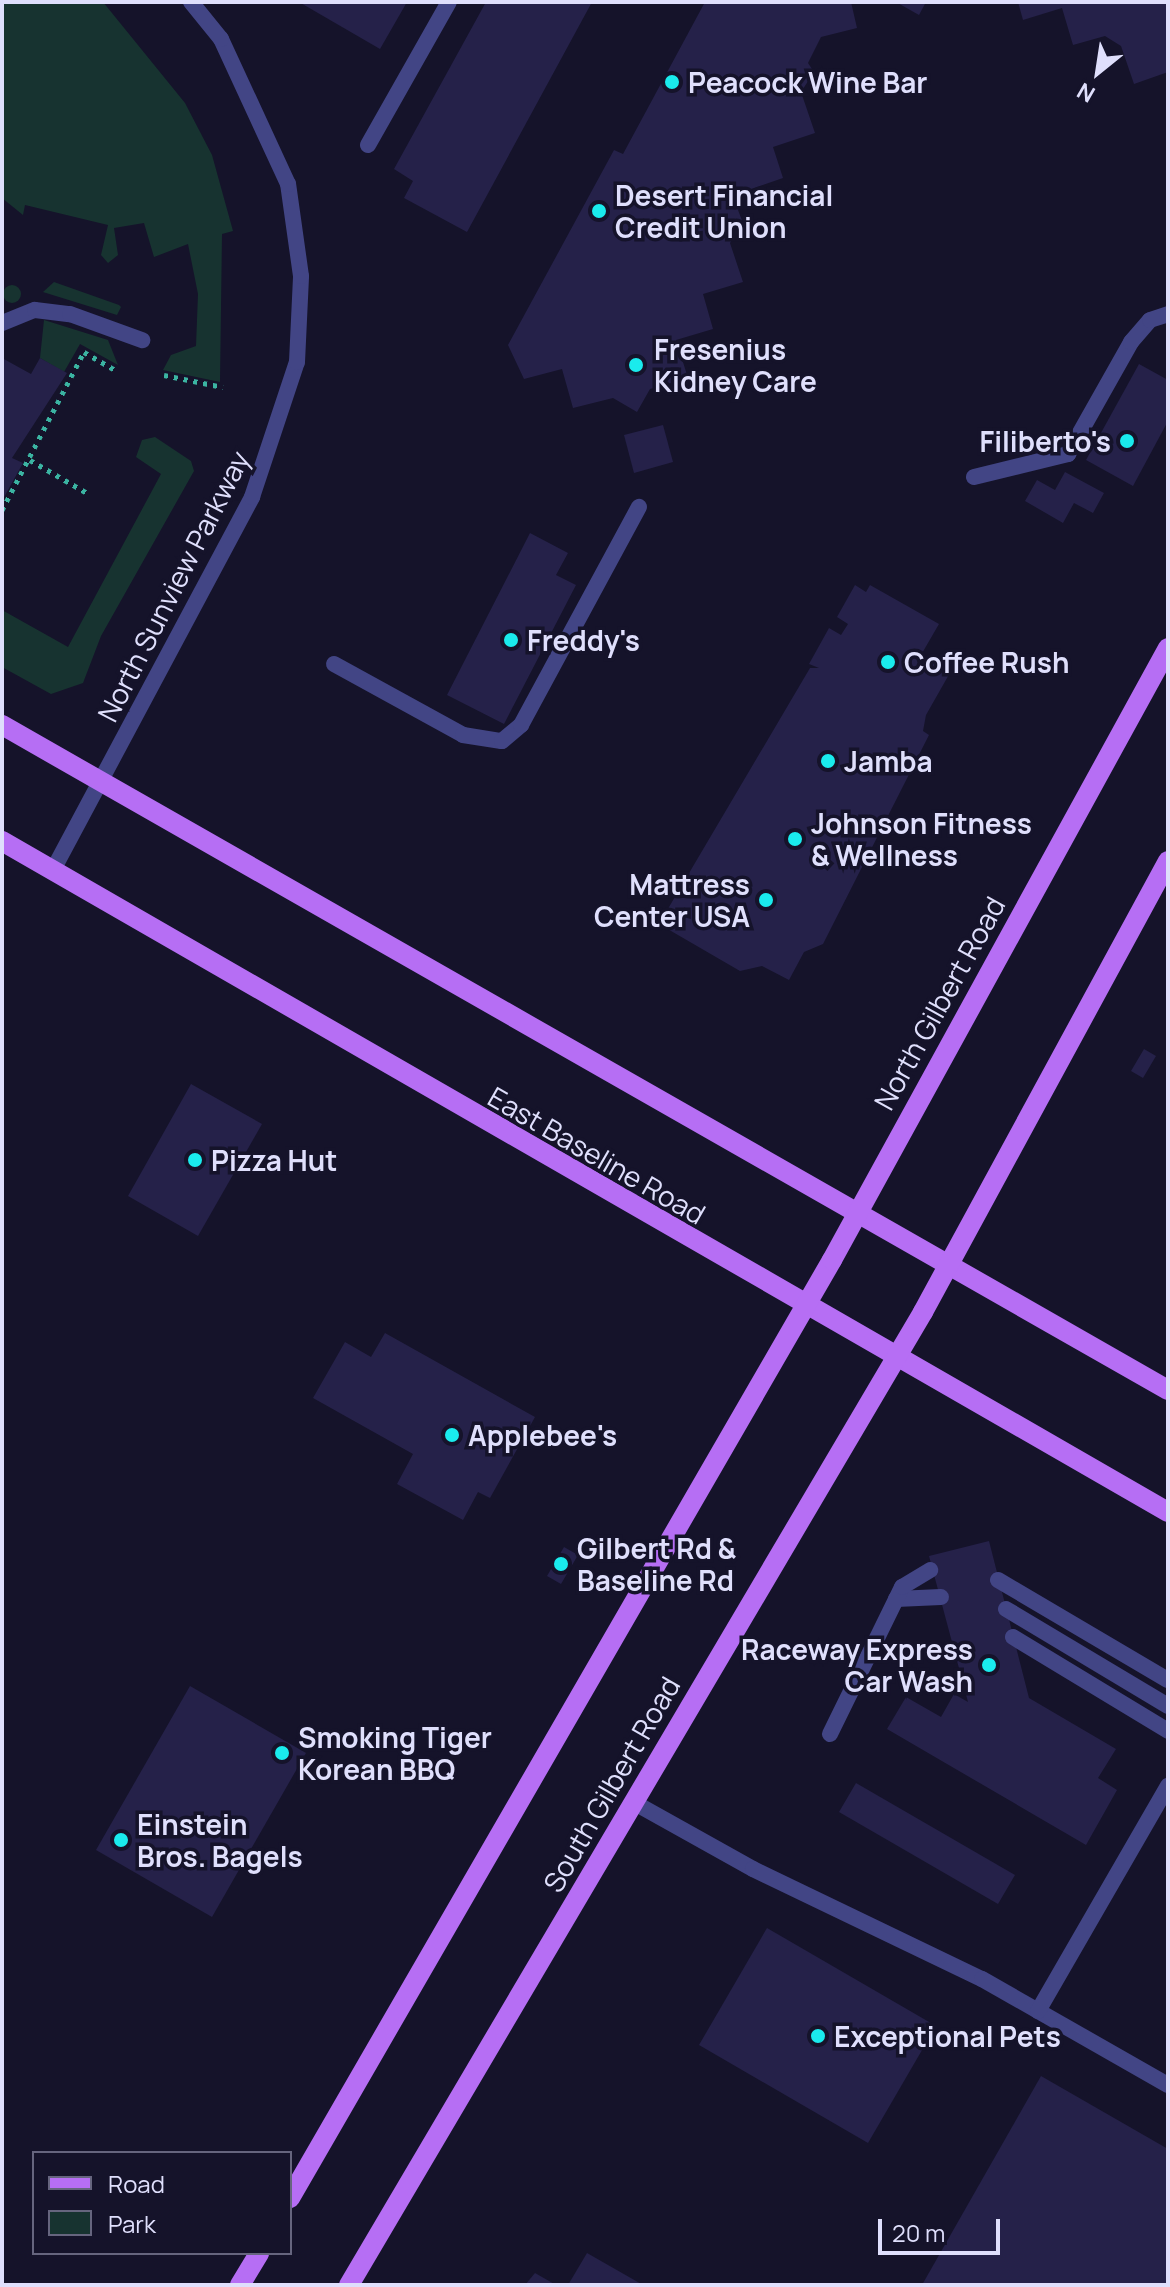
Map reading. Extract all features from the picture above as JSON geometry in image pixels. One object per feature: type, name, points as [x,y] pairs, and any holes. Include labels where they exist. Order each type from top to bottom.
[{"type":"main road","name":"North Gilbert Road","points":[[804,1307],[1168,648]]},
{"type":"main road","points":[[2,725],[1168,1390]]},
{"type":"main road","name":"East Baseline Road","points":[[2,841],[804,1307],[1168,1512]]},
{"type":"main road","points":[[949,1264],[1168,861]]},
{"type":"main road","name":"South Gilbert Road","points":[[349,2285],[949,1264]]},
{"type":"main road","points":[[292,2195],[804,1307]]},
{"type":"main road","points":[[240,2285],[258,2255]]},
{"type":"street","name":"North Sunview Parkway","points":[[53,870],[252,497],[297,362],[301,276],[288,184],[221,39],[191,2]]},
{"type":"street","points":[[368,145],[449,2]]},
{"type":"street","points":[[2,323],[35,310],[70,314],[142,340]]},
{"type":"street","points":[[974,477],[1068,454],[1131,342],[1150,320],[1168,314]]},
{"type":"street","points":[[334,664],[463,735],[502,741],[521,725],[639,507]]},
{"type":"street","points":[[830,1734],[896,1599],[909,1580],[933,1574]]},
{"type":"street","points":[[998,1580],[1168,1680]]},
{"type":"street","points":[[896,1599],[941,1597]]},
{"type":"street","points":[[1006,1609],[1168,1706]]},
{"type":"street","points":[[1013,1637],[1168,1731]]},
{"type":"street","points":[[1038,2011],[1168,1786]]},
{"type":"street","points":[[633,1802],[1038,2011],[1168,2085]]},
{"type":"path","points":[[2,510],[84,352],[115,370]]},
{"type":"path","points":[[164,375],[223,387]]},
{"type":"path","points":[[30,460],[89,494]]},
{"type":"green space","points":[[2,2],[103,2],[185,103],[212,155],[233,231],[222,234],[220,382],[163,370],[171,355],[196,346],[198,294],[188,244],[154,257],[144,223],[114,228],[118,255],[108,263],[101,255],[108,225],[25,205],[23,215],[2,198]]},
{"type":"green space","points":[[54,282],[121,307],[117,315],[43,292]]},
{"type":"green space","points":[[8,285],[16,285],[21,294],[19,301],[8,303],[3,298],[3,290]]},
{"type":"green space","points":[[44,320],[108,340],[118,365],[80,344],[64,372],[40,358]]},
{"type":"green space","points":[[155,437],[191,461],[194,471],[101,636],[83,683],[51,694],[2,667],[2,610],[68,647],[161,474],[136,457],[142,440]]},
{"type":"building","points":[[299,2],[407,2],[380,49]]},
{"type":"building","points":[[486,2],[592,2],[467,232],[404,198],[413,181],[394,169]]},
{"type":"building","points":[[705,2],[851,2],[857,28],[821,37],[808,63],[814,72],[801,92],[815,133],[773,147],[783,178],[751,189],[738,210],[743,223],[730,243],[743,282],[703,294],[713,329],[676,340],[688,378],[650,389],[637,412],[613,398],[573,408],[562,369],[524,379],[508,345],[614,150],[623,154]]},
{"type":"building","points":[[896,2],[926,2],[919,15]]},
{"type":"building","points":[[1018,2],[1168,2],[1168,72],[1134,84],[1121,46],[1105,36],[1073,45],[1062,8],[1023,20]]},
{"type":"building","points":[[2,358],[31,374],[40,358],[67,373],[12,458],[23,463],[2,501]]},
{"type":"building","name":"Filiberto's","points":[[1139,364],[1168,380],[1168,421],[1133,486],[1086,460]]},
{"type":"building","points":[[663,425],[673,462],[634,473],[624,435]]},
{"type":"building","points":[[1065,472],[1104,493],[1093,513],[1074,503],[1063,523],[1025,501],[1037,480],[1055,490]]},
{"type":"building","name":"Freddy's","points":[[530,533],[568,553],[556,575],[576,585],[504,724],[447,695]]},
{"type":"building","points":[[855,585],[866,592],[870,585],[939,624],[921,655],[951,671],[926,715],[923,731],[929,735],[823,944],[804,952],[789,980],[762,966],[740,971],[659,924],[810,668],[819,668],[809,664],[829,628],[841,635],[848,624],[837,617]]},
{"type":"building","points":[[1144,1049],[1156,1056],[1143,1078],[1131,1071]]},
{"type":"building","name":"Pizza Hut","points":[[191,1084],[262,1124],[198,1236],[128,1196]]},
{"type":"building","name":"Applebee's","points":[[385,1333],[535,1417],[490,1498],[478,1492],[463,1520],[397,1484],[413,1454],[313,1398],[345,1342],[371,1357]]},
{"type":"building","name":"Raceway Express Car Wash","points":[[989,1541],[1029,1698],[1116,1749],[1098,1778],[1117,1790],[1086,1845],[887,1729],[906,1697],[941,1717],[954,1694],[968,1702],[929,1556]]},
{"type":"building","points":[[564,1547],[578,1555],[561,1584],[547,1576]]},
{"type":"building","points":[[190,1686],[306,1753],[212,1917],[96,1850]]},
{"type":"building","points":[[856,1783],[1015,1875],[998,1904],[839,1812]]},
{"type":"building","name":"Exceptional Pets","points":[[767,1928],[936,2026],[868,2143],[699,2045]]},
{"type":"building","points":[[1041,2076],[1168,2149],[1168,2285],[922,2285]]},
{"type":"building","points":[[587,2253],[643,2285],[568,2285]]},
{"type":"building","points":[[535,2273],[556,2285],[525,2285]]},
{"type":"place","name":"Peacock Wine Bar","points":[[672,82]]},
{"type":"place","name":"Desert Financial Credit Union","points":[[599,211]]},
{"type":"place","name":"Fresenius Kidney Care","points":[[636,365]]},
{"type":"place","name":"Filiberto's","points":[[1127,441]]},
{"type":"place","name":"Freddy's","points":[[511,640]]},
{"type":"place","name":"Coffee Rush","points":[[888,662]]},
{"type":"place","name":"Jamba","points":[[828,761]]},
{"type":"place","name":"Johnson Fitness & Wellness","points":[[795,839]]},
{"type":"place","name":"Mattress Center USA","points":[[766,900]]},
{"type":"place","name":"Pizza Hut","points":[[195,1160]]},
{"type":"place","name":"Applebee's","points":[[452,1435]]},
{"type":"place","name":"Gilbert Rd & Baseline Rd","points":[[561,1564]]},
{"type":"place","name":"Raceway Express Car Wash","points":[[989,1665]]},
{"type":"place","name":"Smoking Tiger Korean BBQ","points":[[282,1753]]},
{"type":"place","name":"Einstein Bros. Bagels","points":[[121,1840]]},
{"type":"place","name":"Exceptional Pets","points":[[818,2036]]}]
